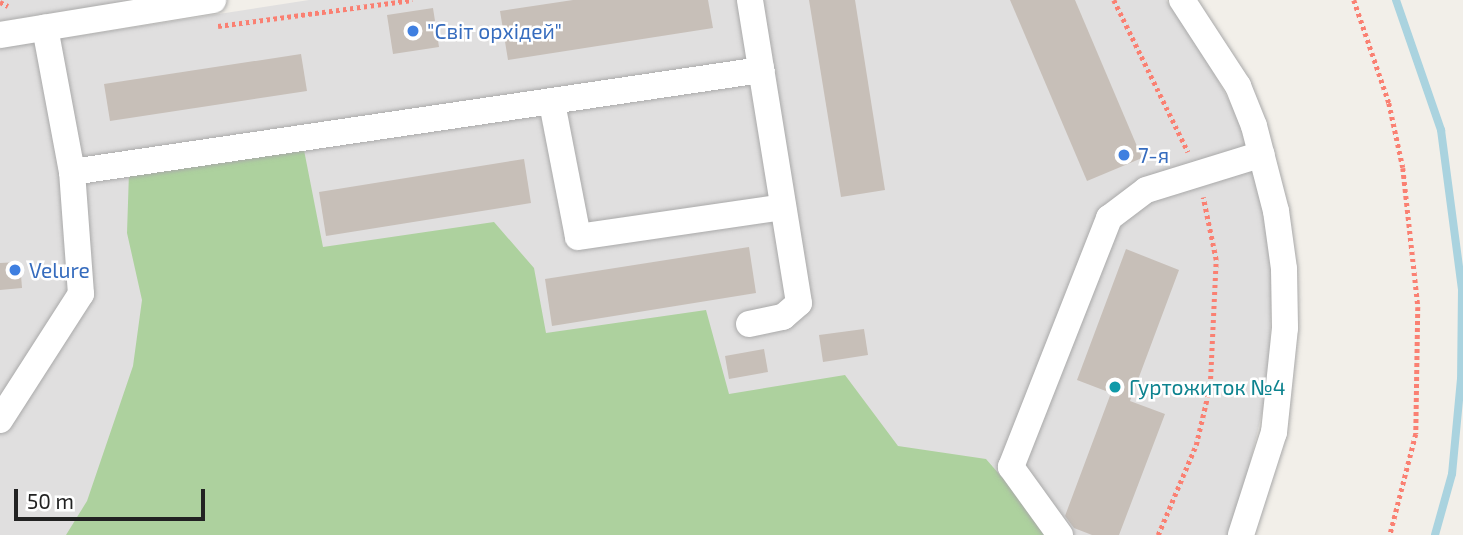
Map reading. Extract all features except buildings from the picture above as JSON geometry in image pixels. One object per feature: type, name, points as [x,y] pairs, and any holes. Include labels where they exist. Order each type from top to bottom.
[{"type":"street","points":[[0,35],[213,0]]},
{"type":"street","points":[[749,324],[783,317],[799,303],[750,0]]},
{"type":"street","points":[[1182,0],[1238,86],[1262,154],[1281,246],[1285,328],[1274,432],[1241,535]]},
{"type":"street","points":[[0,420],[81,294],[72,172],[45,28]]},
{"type":"street","points":[[72,172],[761,70]]},
{"type":"street","points":[[552,103],[578,237],[783,207]]},
{"type":"street","points":[[1060,535],[1011,467],[1109,218],[1146,190],[1262,154]]},
{"type":"path","points":[[1114,0],[1198,173],[1216,260],[1210,386],[1196,445],[1158,535]]},
{"type":"path","points":[[1354,0],[1389,103],[1403,168],[1418,307],[1416,434],[1390,535]]},
{"type":"path","points":[[0,2],[8,6]]},
{"type":"shaded area","points":[[0,0],[133,0],[0,21]]},
{"type":"shaded area","points":[[309,0],[1166,0],[1202,51],[1241,123],[1261,195],[1272,264],[1269,383],[1243,492],[1227,535],[0,535],[0,48]]},
{"type":"green space","points":[[304,150],[323,247],[494,222],[534,268],[546,333],[706,310],[729,394],[845,375],[898,446],[986,459],[1052,535],[66,535],[87,501],[133,366],[142,300],[127,233],[129,172]]},
{"type":"waterway","points":[[1396,0],[1441,130],[1462,289],[1461,379],[1452,474],[1435,535]]},
{"type":"place","name":"\"Світ орхідей\"","points":[[413,31]]},
{"type":"place","name":"7-я","points":[[1124,155]]},
{"type":"place","name":"Velure","points":[[15,270]]},
{"type":"place","name":"Гуртожиток №4","points":[[1115,387]]}]
